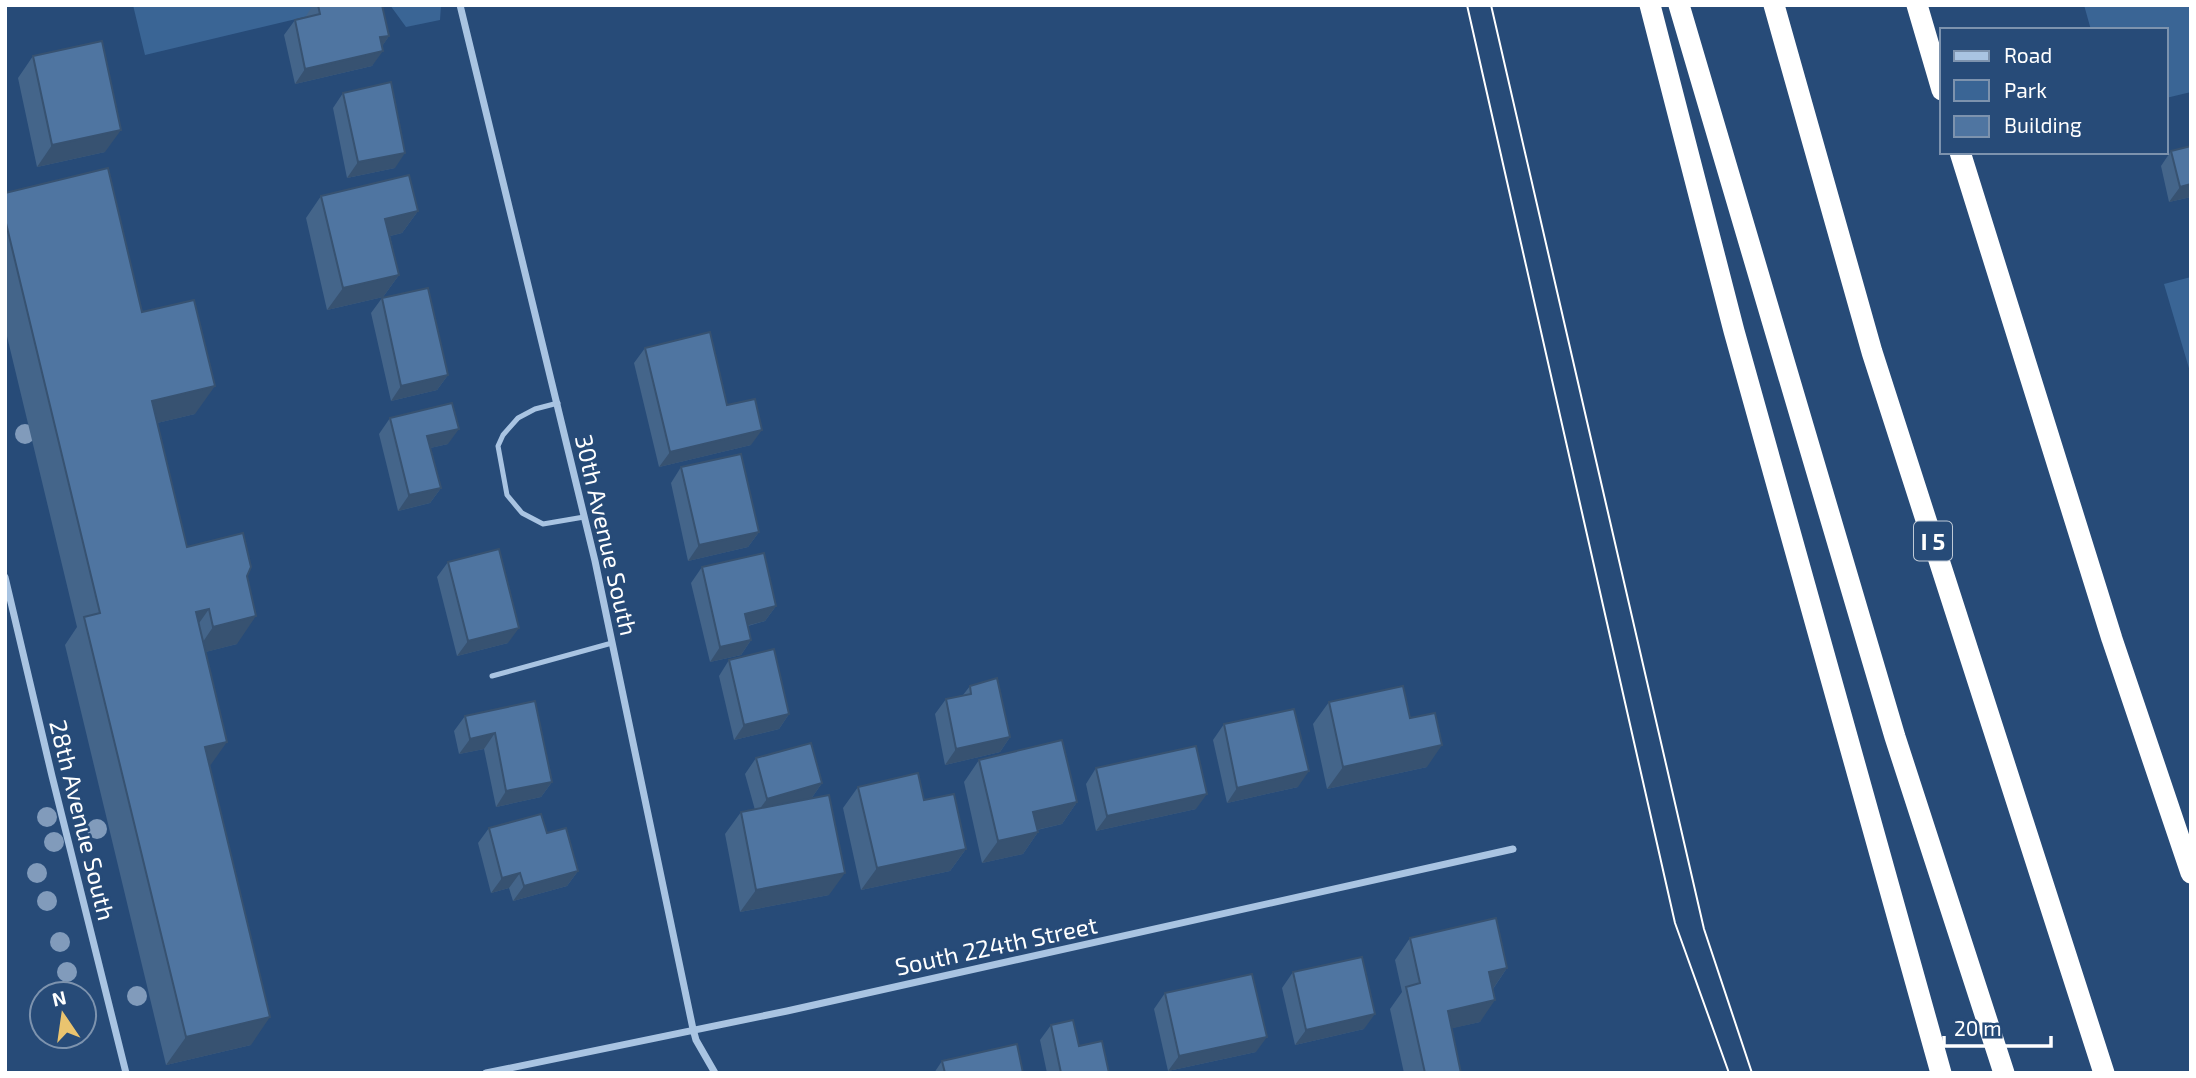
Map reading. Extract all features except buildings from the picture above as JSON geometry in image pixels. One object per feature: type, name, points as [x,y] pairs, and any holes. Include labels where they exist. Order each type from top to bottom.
[{"type":"highway","points":[[1650,5],[1734,331],[1941,1073]]},
{"type":"highway","points":[[1679,5],[1895,737],[2004,1073]]},
{"type":"highway","name":"I 5","points":[[1774,5],[1872,352],[2104,1073]]},
{"type":"highway","points":[[1917,5],[1940,83]]},
{"type":"highway","points":[[1962,154],[2112,639],[2191,873]]},
{"type":"street","name":"30th Avenue South","points":[[460,5],[584,517],[693,1029],[696,1040],[715,1073]]},
{"type":"street","name":"28th Avenue South","points":[[5,577],[126,1073]]},
{"type":"street","name":"South 224th Street","points":[[490,1072],[787,1011],[1513,849]]},
{"type":"lane","points":[[558,403],[535,409],[518,418],[503,435],[498,446],[507,495],[522,513],[543,524],[584,517]]},
{"type":"lane","points":[[492,676],[612,643]]},
{"type":"green space","points":[[133,5],[355,5],[145,55]]},
{"type":"green space","points":[[390,5],[441,5],[440,20],[406,27]]},
{"type":"green space","points":[[2084,5],[2191,5],[2191,92],[2168,98],[2168,28],[2090,28]]},
{"type":"green space","points":[[2191,277],[2191,375],[2164,284]]},
{"type":"tram line","points":[[1467,5],[1675,923],[1729,1073]]},
{"type":"tram line","points":[[1491,5],[1704,929],[1752,1073]]}]
